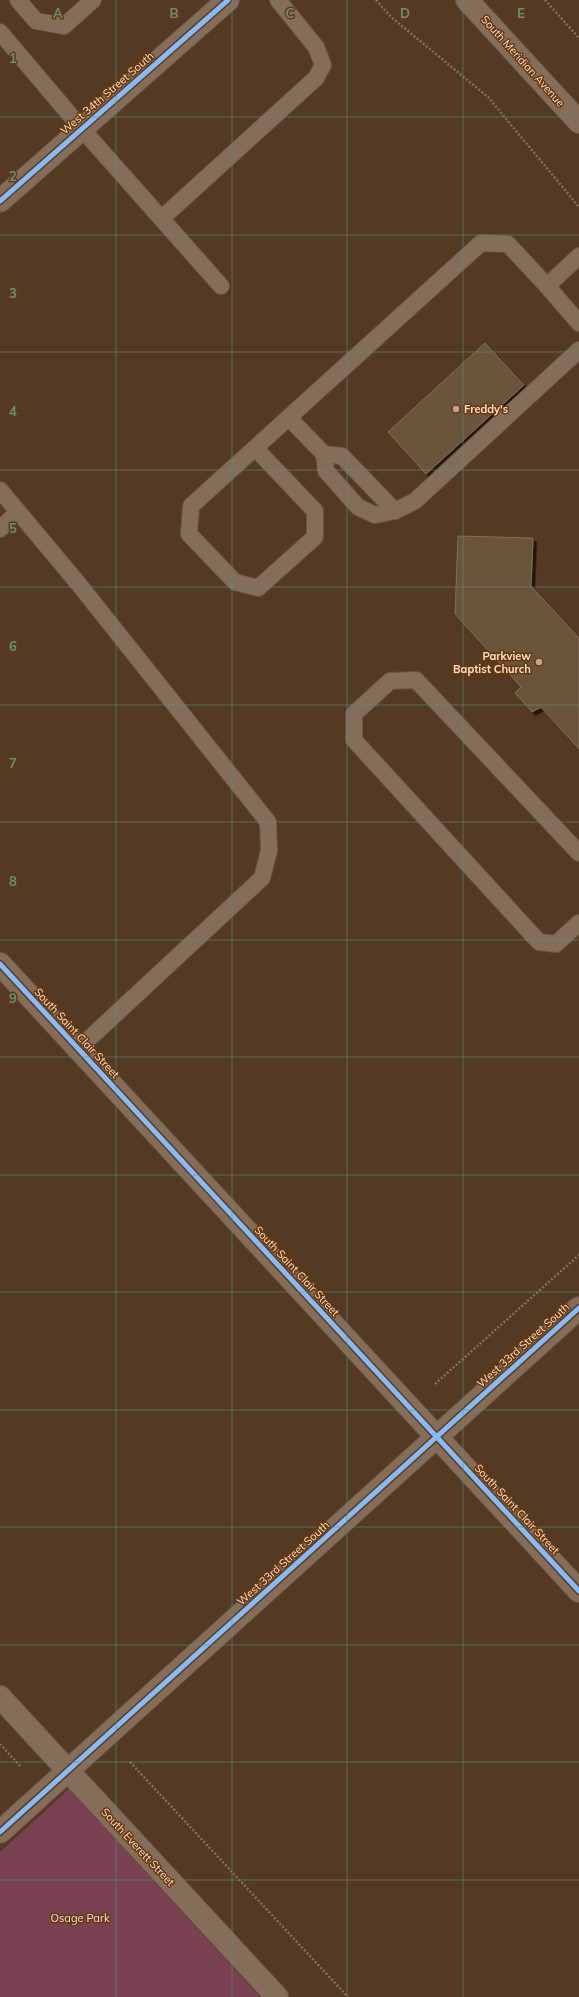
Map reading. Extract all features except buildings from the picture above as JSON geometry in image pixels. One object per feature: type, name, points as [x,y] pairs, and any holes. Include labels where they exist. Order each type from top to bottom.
[{"type":"street","name":"West 34th Street South","points":[[0,201],[228,0]]},
{"type":"street","name":"South Meridian Avenue","points":[[467,0],[579,122]]},
{"type":"street","name":"South Saint Clair Street","points":[[0,964],[579,1591]]},
{"type":"street","name":"West 33rd Street South","points":[[0,1832],[579,1308]]},
{"type":"street","name":"South Everett Street","points":[[0,1698],[277,1997]]},
{"type":"lane","points":[[18,0],[36,21],[64,26],[93,0]]},
{"type":"lane","points":[[162,218],[316,78],[323,65],[316,47],[278,0]]},
{"type":"lane","points":[[0,32],[82,129],[221,286]]},
{"type":"lane","points":[[255,448],[314,511],[315,524],[315,537],[258,588],[235,582],[189,534],[191,506],[255,448],[289,418],[481,244],[508,244],[579,323]]},
{"type":"lane","points":[[546,286],[579,256]]},
{"type":"lane","points":[[289,418],[324,454],[326,471],[358,507],[375,515],[395,511],[416,501],[579,350]]},
{"type":"lane","points":[[324,454],[342,456],[395,511]]},
{"type":"lane","points":[[0,490],[268,822],[269,851],[262,878],[78,1049]]},
{"type":"lane","points":[[0,529],[18,512]]},
{"type":"lane","points":[[579,853],[416,680],[390,681],[354,714],[354,740],[539,942],[556,944],[579,923]]},
{"type":"path","points":[[376,0],[391,17],[488,97],[579,207]]},
{"type":"path","points":[[545,0],[579,38]]},
{"type":"path","points":[[435,1384],[579,1255]]},
{"type":"path","points":[[0,1744],[21,1767]]},
{"type":"path","points":[[130,1762],[348,1997]]},
{"type":"green space","name":"Osage Park","points":[[69,1789],[260,1997],[0,1997],[0,1852]]},
{"type":"cycle path","points":[[0,201],[228,0]]},
{"type":"cycle path","points":[[0,964],[579,1591]]},
{"type":"cycle path","points":[[0,1832],[579,1308]]},
{"type":"place","name":"Freddy's","points":[[456,409]]},
{"type":"place","name":"Parkview Baptist Church","points":[[539,662]]}]
